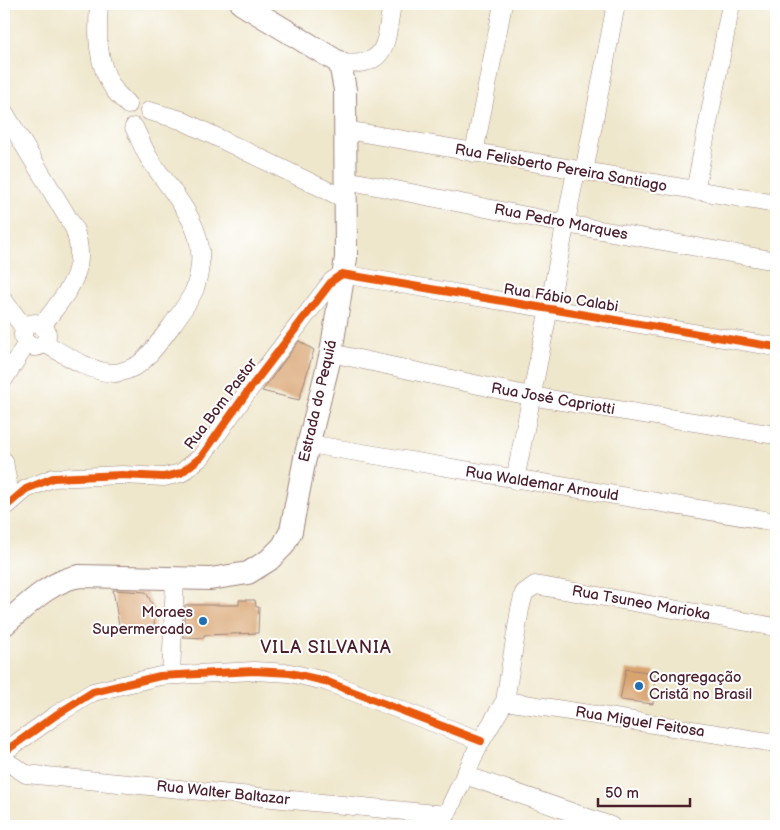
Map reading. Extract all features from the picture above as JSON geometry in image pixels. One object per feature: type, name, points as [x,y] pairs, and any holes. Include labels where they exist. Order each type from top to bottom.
[{"type":"main road","points":[[242,4],[340,63]]},
{"type":"main road","name":"Estrada do Pequiá","points":[[4,625],[48,590],[70,577],[210,579],[248,573],[269,560],[284,546],[291,531],[308,444],[331,353],[346,258],[345,90],[340,63]]},
{"type":"street","points":[[99,4],[96,35],[102,65],[114,89],[128,105]]},
{"type":"street","points":[[340,63],[356,65],[378,57],[384,48],[392,4]]},
{"type":"street","points":[[474,153],[503,4]]},
{"type":"street","points":[[515,480],[530,396],[550,310],[566,224],[580,171],[616,4]]},
{"type":"street","points":[[695,191],[731,4]]},
{"type":"street","points":[[128,105],[140,102],[149,111],[146,124],[134,127]]},
{"type":"street","points":[[4,301],[34,335],[79,362],[114,373],[140,364],[184,310],[195,289],[201,265],[200,243],[194,225],[145,152],[134,127],[127,123],[124,116],[128,105]]},
{"type":"street","name":"Rua Pedro Marques","points":[[149,111],[181,120],[347,190],[566,224],[776,261]]},
{"type":"street","points":[[4,112],[74,228],[80,248],[77,274],[4,379]]},
{"type":"street","name":"Rua Felisberto Pereira Santiago","points":[[346,130],[776,204]]},
{"type":"street","name":"Rua Fábio Calabi","points":[[342,274],[776,347]]},
{"type":"street","name":"Rua Bom Pastor","points":[[7,505],[26,489],[53,478],[122,475],[164,477],[181,473],[201,457],[332,281],[342,274]]},
{"type":"street","name":"Rua José Capriotti","points":[[331,353],[530,396],[776,436]]},
{"type":"street","name":"Rua Waldemar Arnould","points":[[308,444],[776,522]]},
{"type":"street","points":[[4,461],[7,505]]},
{"type":"street","points":[[171,675],[175,580]]},
{"type":"street","name":"Rua Tsuneo Marioka","points":[[505,701],[524,593],[535,585],[776,627]]},
{"type":"street","points":[[4,752],[56,714],[93,692],[127,683],[171,675],[254,671],[290,673],[325,681],[481,741]]},
{"type":"street","points":[[444,821],[481,741],[505,701]]},
{"type":"street","name":"Rua Miguel Feitosa","points":[[505,701],[776,743]]},
{"type":"street","name":"Rua Walter Baltazar","points":[[4,760],[26,774],[444,821]]},
{"type":"street","points":[[465,775],[611,826]]},
{"type":"building","points":[[299,341],[314,350],[299,400],[262,391]]},
{"type":"building","points":[[113,590],[146,592],[155,610],[154,629],[120,631]]},
{"type":"building","points":[[239,600],[255,600],[256,607],[259,607],[258,633],[204,635],[204,638],[183,637],[185,605],[239,605]]},
{"type":"building","name":"Congregação Cristã no Brasil","points":[[626,669],[655,673],[653,704],[620,700]]},
{"type":"cycle path","points":[[4,508],[26,489],[53,478],[122,475],[164,477],[181,473],[201,457],[248,391],[332,281],[342,274],[776,347]]},
{"type":"cycle path","points":[[4,752],[56,715],[93,692],[160,676],[254,671],[290,673],[325,681],[481,741]]},
{"type":"place","name":"Moraes Supermercado","points":[[203,621]]},
{"type":"place","name":"Congregação Cristã no Brasil","points":[[639,686]]},
{"type":"district","name":"VILA SILVANIA","points":[[326,647]]}]
